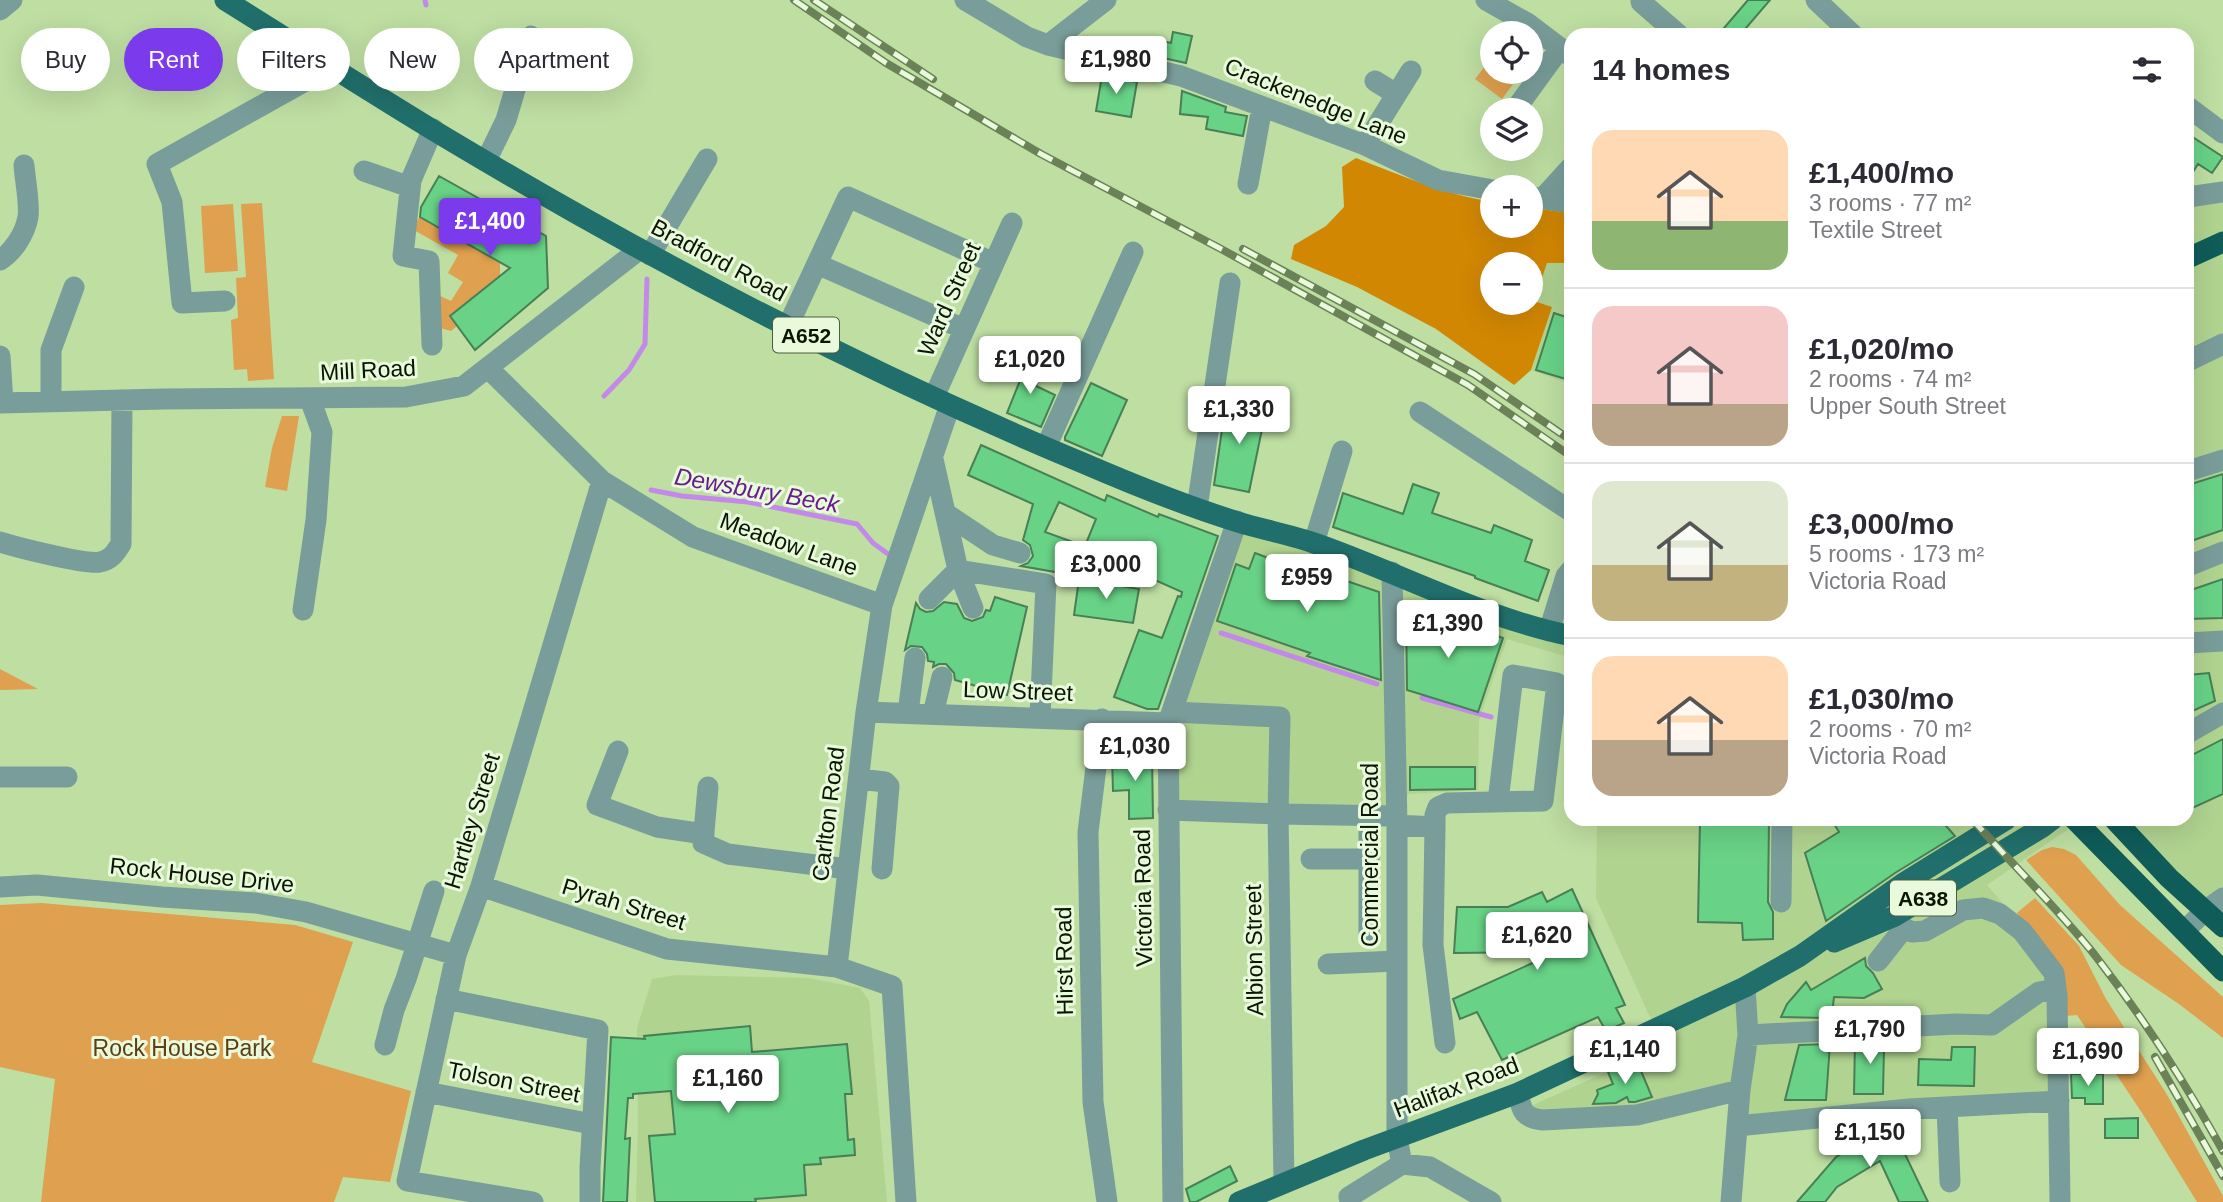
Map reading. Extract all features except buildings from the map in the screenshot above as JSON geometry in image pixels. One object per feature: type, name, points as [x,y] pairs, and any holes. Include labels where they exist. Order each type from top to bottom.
[{"type":"highway","points":[[2194,255],[2223,242]]},
{"type":"highway","points":[[2081,826],[2223,971]]},
{"type":"highway","points":[[2121,826],[2169,878],[2223,927]]},
{"type":"main road","name":"Bradford Road","points":[[225,0],[270,28]]},
{"type":"main road","name":"Bradford Road","points":[[350,77],[486,161],[645,252],[876,371],[1046,447],[1197,508],[1314,543],[1392,572],[1426,590],[1564,634]]},
{"type":"main road","name":"Halifax Road","points":[[1239,1202],[1284,1182],[1518,1093],[1745,987],[1800,956],[1902,884],[1996,826]]},
{"type":"main road","name":"Halifax Road","points":[[1800,956],[1899,922],[2044,826]]},
{"type":"street","points":[[0,10],[12,0]]},
{"type":"street","name":"Crackenedge Lane","points":[[965,0],[1027,37],[1048,45],[1181,76],[1365,145],[1438,180],[1480,188]]},
{"type":"street","points":[[1048,45],[1106,0]]},
{"type":"street","points":[[1486,0],[1527,23],[1564,51]]},
{"type":"street","points":[[1816,0],[1846,28]]},
{"type":"street","points":[[1641,2],[1671,28]]},
{"type":"street","points":[[1526,98],[1564,55]]},
{"type":"street","points":[[1365,145],[1411,71]]},
{"type":"street","points":[[1375,81],[1396,94]]},
{"type":"street","points":[[225,300],[182,303],[172,202],[157,164],[287,91]]},
{"type":"street","points":[[486,161],[506,120],[515,91]]},
{"type":"street","points":[[1248,184],[1262,107]]},
{"type":"street","points":[[2194,111],[2223,133]]},
{"type":"street","points":[[432,345],[429,261],[402,256],[410,187],[433,129]]},
{"type":"street","points":[[645,252],[707,159]]},
{"type":"street","points":[[0,260],[9,254],[16,244],[28,217],[24,165]]},
{"type":"street","points":[[364,171],[410,187]]},
{"type":"street","points":[[1543,192],[1564,173]]},
{"type":"street","points":[[2194,196],[2223,192]]},
{"type":"street","points":[[788,326],[848,197],[994,263]]},
{"type":"street","points":[[1543,199],[1564,202]]},
{"type":"street","name":"Ward Street","points":[[942,401],[964,329],[1012,223]]},
{"type":"street","name":"Mill Road","points":[[1,403],[406,397],[464,387],[645,252]]},
{"type":"street","points":[[1046,447],[1133,252]]},
{"type":"street","points":[[817,264],[964,329]]},
{"type":"street","points":[[1197,508],[1230,283]]},
{"type":"street","points":[[51,402],[51,350],[74,287]]},
{"type":"street","points":[[2194,358],[2223,344]]},
{"type":"street","points":[[0,356],[1,403]]},
{"type":"street","name":"Meadow Lane","points":[[488,368],[603,481],[693,537],[882,605]]},
{"type":"street","points":[[0,541],[17,548],[98,563],[112,557],[121,544],[122,400]]},
{"type":"street","points":[[303,610],[316,520],[322,432],[310,400]]},
{"type":"street","name":"Carlton Road","points":[[837,967],[866,712],[882,605],[933,457],[942,401]]},
{"type":"street","points":[[1420,412],[1564,507]]},
{"type":"street","points":[[1314,543],[1342,451]]},
{"type":"street","points":[[933,457],[958,570],[951,603],[958,570]]},
{"type":"street","points":[[2194,469],[2223,460]]},
{"type":"street","name":"Hartley Street","points":[[533,1202],[407,1181],[456,955],[481,886],[603,481]]},
{"type":"street","points":[[945,513],[993,545],[1020,554]]},
{"type":"street","name":"Victoria Road","points":[[1173,1202],[1168,810],[1170,718],[1237,521]]},
{"type":"street","points":[[2194,564],[2223,552]]},
{"type":"street","points":[[958,570],[1046,584],[1040,717]]},
{"type":"street","name":"Commercial Road","points":[[1392,572],[1397,821],[1397,1138],[1402,1164]]},
{"type":"street","points":[[1549,631],[1564,582]]},
{"type":"street","points":[[2194,643],[2223,641]]},
{"type":"street","points":[[920,659],[927,714]]},
{"type":"street","points":[[1445,1043],[1433,945],[1435,815],[1438,807],[1447,803],[1498,802],[1543,801],[1557,683],[1513,676],[1498,802]]},
{"type":"street","points":[[927,714],[948,678]]},
{"type":"street","name":"Low Street","points":[[866,712],[1102,719],[1280,717]]},
{"type":"street","points":[[2194,730],[2223,713]]},
{"type":"street","name":"Albion Street","points":[[1280,717],[1278,814],[1284,1182]]},
{"type":"street","name":"Hirst Road","points":[[1102,719],[1088,831],[1093,1102],[1107,1202]]},
{"type":"street","points":[[618,751],[597,805],[657,827],[704,834]]},
{"type":"street","points":[[0,777],[68,777]]},
{"type":"street","points":[[859,779],[885,782],[890,786],[882,869]]},
{"type":"street","points":[[708,787],[703,843],[728,854],[848,869]]},
{"type":"street","points":[[1168,810],[1369,816],[1435,827]]},
{"type":"street","points":[[1369,816],[1369,936]]},
{"type":"street","points":[[1781,902],[1782,826]]},
{"type":"street","points":[[1311,859],[1369,859]]},
{"type":"street","name":"Rock House Drive","points":[[0,887],[37,885],[256,903],[306,912],[456,955]]},
{"type":"street","name":"Pyrah Street","points":[[481,886],[667,950],[837,967]]},
{"type":"street","points":[[385,1045],[434,891]]},
{"type":"street","points":[[2184,931],[2223,898]]},
{"type":"street","points":[[1878,961],[1899,922],[1912,932],[1925,931],[1963,910],[1983,908],[2000,914],[2022,931],[2054,973],[2060,1202]]},
{"type":"street","points":[[1328,964],[1397,961]]},
{"type":"street","points":[[837,967],[892,986],[906,1202]]},
{"type":"street","points":[[1731,1202],[1740,1090],[1748,1035],[1745,987]]},
{"type":"street","points":[[1748,1035],[1956,1024],[1992,1025],[2039,992],[2056,989]]},
{"type":"street","points":[[446,999],[598,1030],[590,1202]]},
{"type":"street","points":[[1518,1093],[1522,1110],[1532,1119],[1543,1120],[1637,1115],[1740,1090]]},
{"type":"street","name":"Tolson Street","points":[[426,1092],[592,1124]]},
{"type":"street","points":[[1737,1126],[1909,1109],[2059,1101]]},
{"type":"street","points":[[1947,1107],[1950,1182]]},
{"type":"street","points":[[1350,1202],[1349,1197],[1402,1164],[1430,1167],[1491,1202]]},
{"type":"shaded area","points":[[1356,158],[1406,178],[1480,200],[1480,238],[1543,238],[1543,210],[1564,212],[1564,263],[1547,263],[1543,275],[1543,252],[1480,252],[1480,315],[1543,315],[1543,304],[1552,307],[1531,370],[1514,385],[1436,329],[1357,287],[1291,259],[1294,245],[1326,226],[1344,207],[1342,167]]},
{"type":"shaded area","points":[[2223,192],[2223,928],[2128,826],[2194,826],[2194,196]]},
{"type":"shaded area","points":[[1547,263],[1564,263],[1564,382],[1531,370],[1551,307],[1543,304],[1543,274]]},
{"type":"shaded area","points":[[1237,521],[1549,631],[1564,589],[1564,656],[1507,639],[1479,720],[1478,790],[1408,794],[1397,816],[1168,810],[1172,712]]},
{"type":"shaded area","points":[[1597,826],[2073,826],[1987,885],[2060,970],[2059,1101],[1737,1126],[1740,1091],[1637,1115],[1522,1110],[1636,1059],[1665,1042],[1648,1013],[1596,898]]},
{"type":"shaded area","points":[[676,975],[809,978],[860,988],[869,1001],[887,1202],[636,1202],[637,1028],[652,979]]},
{"type":"green space","points":[[1482,84],[1513,84],[1501,98]]},
{"type":"green space","points":[[262,203],[274,379],[248,381],[247,369],[234,370],[231,320],[238,318],[236,278],[246,277],[241,204]]},
{"type":"green space","points":[[233,204],[238,271],[205,273],[201,206]]},
{"type":"green space","points":[[420,216],[500,263],[500,276],[450,315],[457,326],[451,331],[440,328],[438,295],[451,301],[463,282],[448,273],[458,255],[412,229]]},
{"type":"green space","points":[[282,416],[299,416],[287,491],[265,487],[272,448]]},
{"type":"green space","points":[[0,669],[38,689],[0,690]]},
{"type":"green space","points":[[2052,847],[2076,855],[2120,905],[2223,997],[2223,1038],[2121,965],[2026,860]]},
{"type":"green space","points":[[2035,898],[2079,946],[2106,999],[2166,1093],[2223,1196],[2223,1202],[2197,1202],[2077,1015],[2065,1016],[2062,968],[2017,913]]},
{"type":"green space","name":"Rock House Park","points":[[41,903],[295,925],[353,942],[312,1062],[411,1091],[390,1182],[343,1177],[334,1202],[41,1202],[55,1079],[0,1067],[0,905]]},
{"type":"waterway","points":[[425,0],[426,5]]},
{"type":"waterway","name":"Dewsbury Beck","points":[[604,396],[629,370],[645,344],[647,279]]},
{"type":"waterway","name":"Dewsbury Beck","points":[[651,490],[682,496],[748,502],[857,524],[873,543],[888,554]]},
{"type":"waterway","name":"Dewsbury Beck","points":[[1221,633],[1377,684]]},
{"type":"waterway","name":"Dewsbury Beck","points":[[1422,698],[1491,717]]},
{"type":"railway","points":[[794,0],[886,63],[1041,154],[1223,250],[1468,385],[1564,451]]},
{"type":"railway","points":[[814,0],[933,79]]},
{"type":"railway","points":[[1243,249],[1474,374],[1564,436]]},
{"type":"railway","points":[[1979,826],[2065,919],[2112,977],[2194,1100],[2223,1151]]},
{"type":"railway","points":[[2155,1057],[2223,1176]]}]
